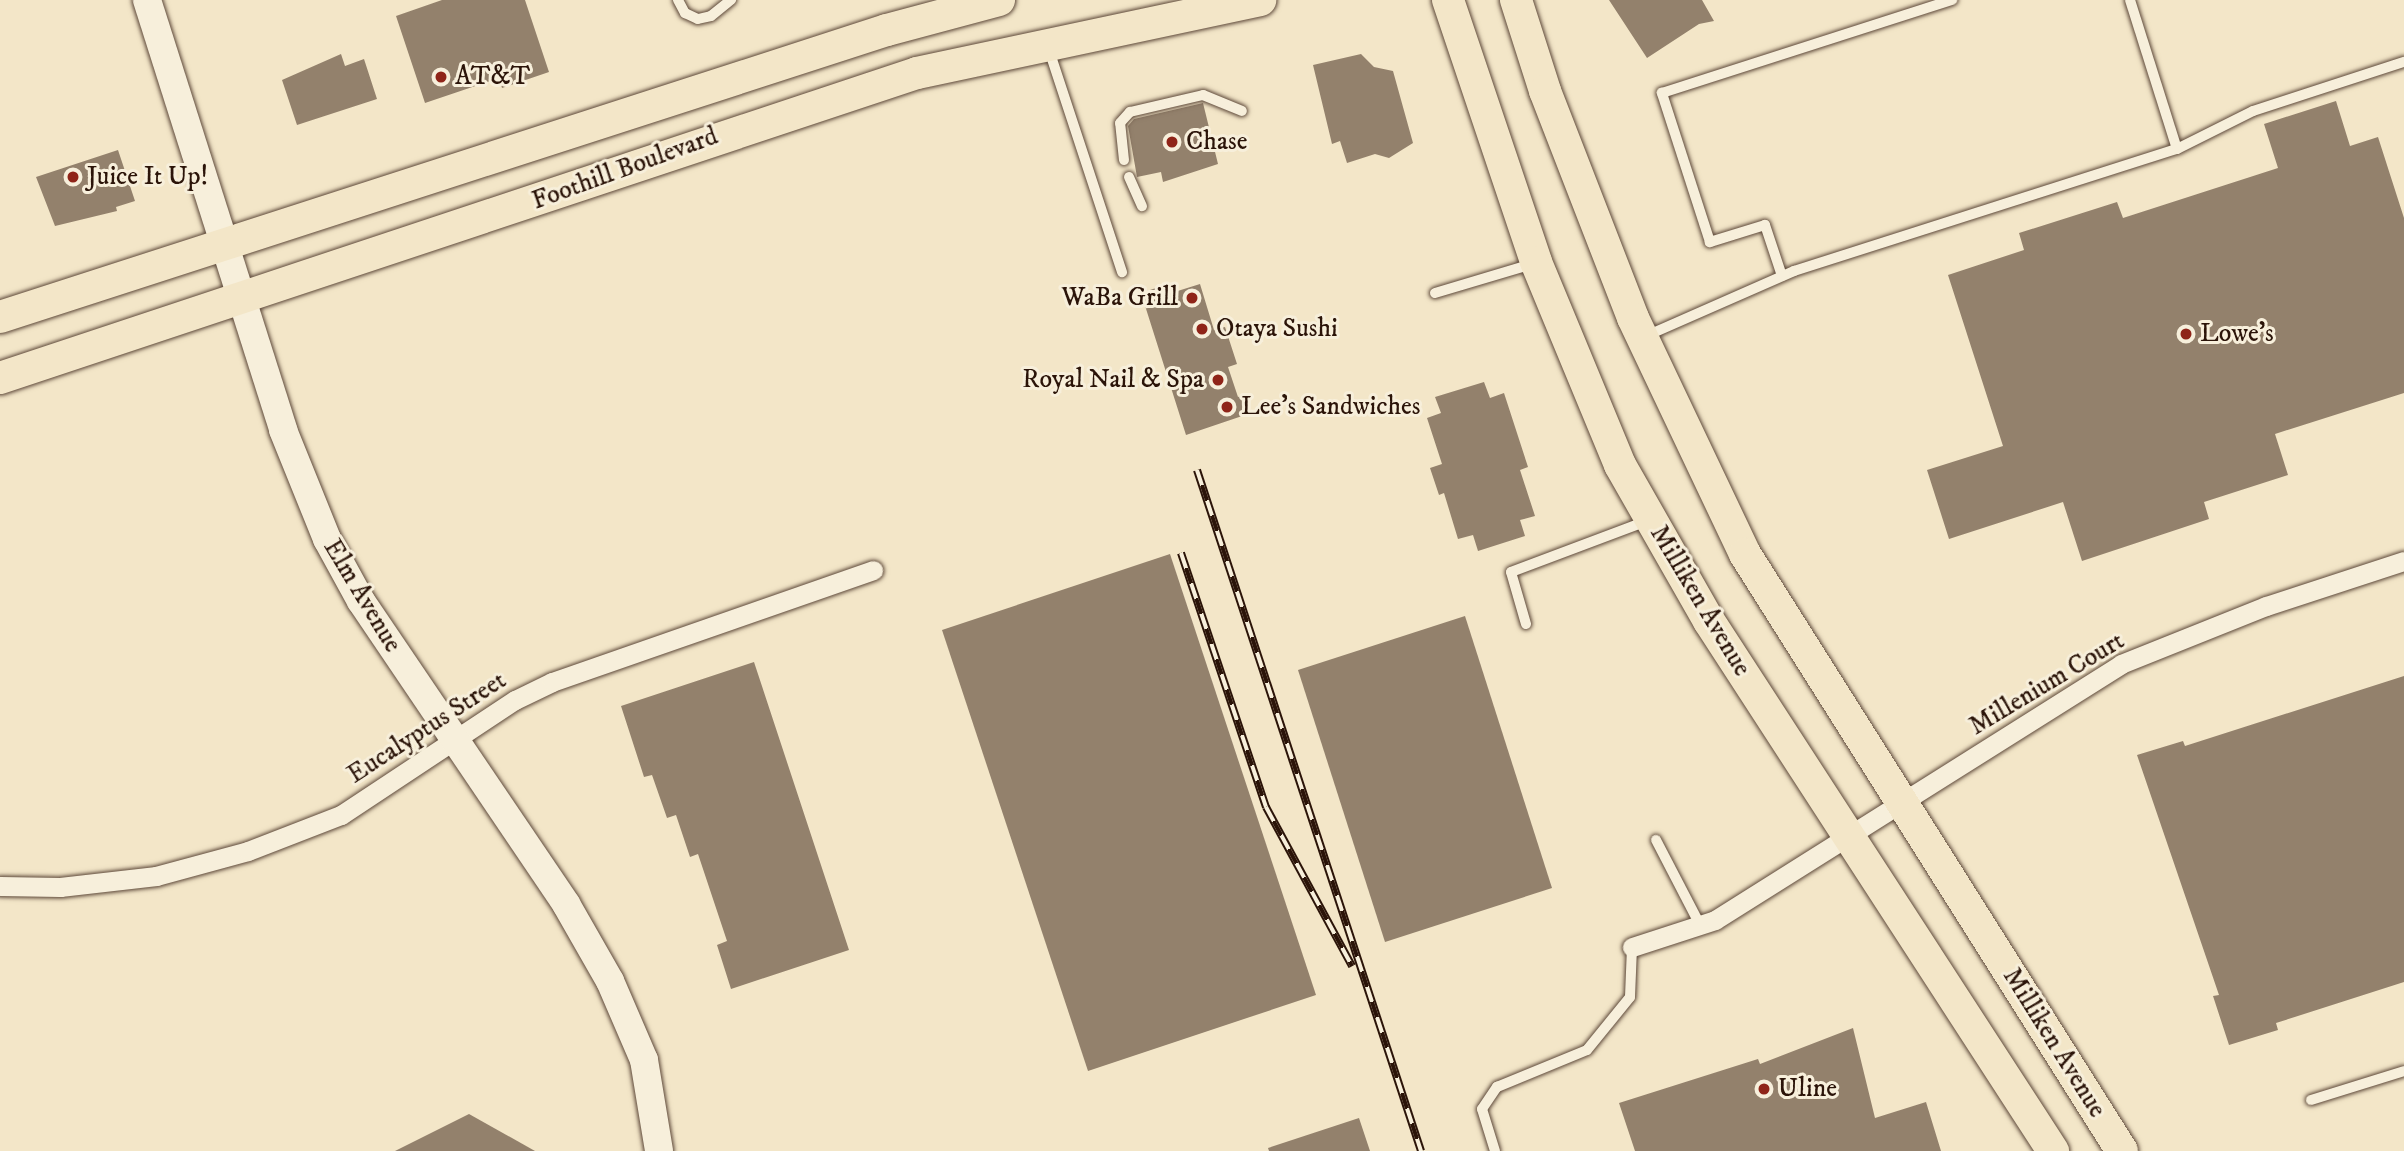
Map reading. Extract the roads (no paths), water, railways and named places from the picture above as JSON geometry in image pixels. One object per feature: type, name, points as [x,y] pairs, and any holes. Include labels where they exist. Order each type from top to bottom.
[{"type":"main road","name":"Foothill Boulevard","points":[[0,317],[887,30],[999,0]]},
{"type":"main road","name":"Foothill Boulevard","points":[[0,378],[244,299],[831,99],[917,73],[1260,0]]},
{"type":"main road","name":"Milliken Avenue","points":[[1448,0],[1536,262],[1619,465],[1709,621],[2053,1151]]},
{"type":"main road","name":"Milliken Avenue","points":[[1516,0],[1545,91],[1643,337],[1745,554],[2122,1151]]},
{"type":"street","name":"Elm Avenue","points":[[147,0],[292,455],[327,539],[454,743],[566,904],[610,981],[644,1060],[659,1151]]},
{"type":"street","name":"Millenium Court","points":[[1632,947],[1699,925],[1904,804],[2120,664],[2266,606],[2404,561]]},
{"type":"street","name":"Eucalyptus Street","points":[[0,886],[60,887],[156,876],[248,851],[341,815],[454,743],[515,700],[552,682],[873,570]]},
{"type":"lane","points":[[678,0],[685,13],[698,19],[712,16],[729,0]]},
{"type":"lane","points":[[716,0],[729,0]]},
{"type":"lane","points":[[1782,276],[1765,225],[1710,242],[1662,93],[1952,0]]},
{"type":"lane","points":[[2130,0],[2177,149]]},
{"type":"lane","points":[[1048,46],[1122,272]]},
{"type":"lane","points":[[1643,337],[1782,276],[2177,149],[2253,111],[2404,62]]},
{"type":"lane","points":[[1125,160],[1120,123],[1130,112],[1203,96],[1242,111]]},
{"type":"lane","points":[[1129,177],[1142,206]]},
{"type":"lane","points":[[1435,293],[1536,262]]},
{"type":"lane","points":[[1526,624],[1511,572],[1651,519]]},
{"type":"lane","points":[[1656,840],[1699,925]]},
{"type":"lane","points":[[1495,1151],[1482,1110],[1489,1098],[1497,1087],[1587,1049],[1630,997],[1632,947]]},
{"type":"lane","points":[[2311,1100],[2404,1070]]},
{"type":"railway","points":[[1197,470],[1421,1151]]},
{"type":"railway","points":[[1181,553],[1266,807],[1352,966]]},
{"type":"place","name":"AT&T","points":[[441,77]]},
{"type":"place","name":"Chase","points":[[1172,142]]},
{"type":"place","name":"Juice It Up!","points":[[73,177]]},
{"type":"place","name":"WaBa Grill","points":[[1192,298]]},
{"type":"place","name":"Otaya Sushi","points":[[1202,329]]},
{"type":"place","name":"Lowe's","points":[[2186,334]]},
{"type":"place","name":"Royal Nail & Spa","points":[[1218,380]]},
{"type":"place","name":"Lee's Sandwiches","points":[[1227,407]]},
{"type":"place","name":"Uline","points":[[1764,1089]]}]
